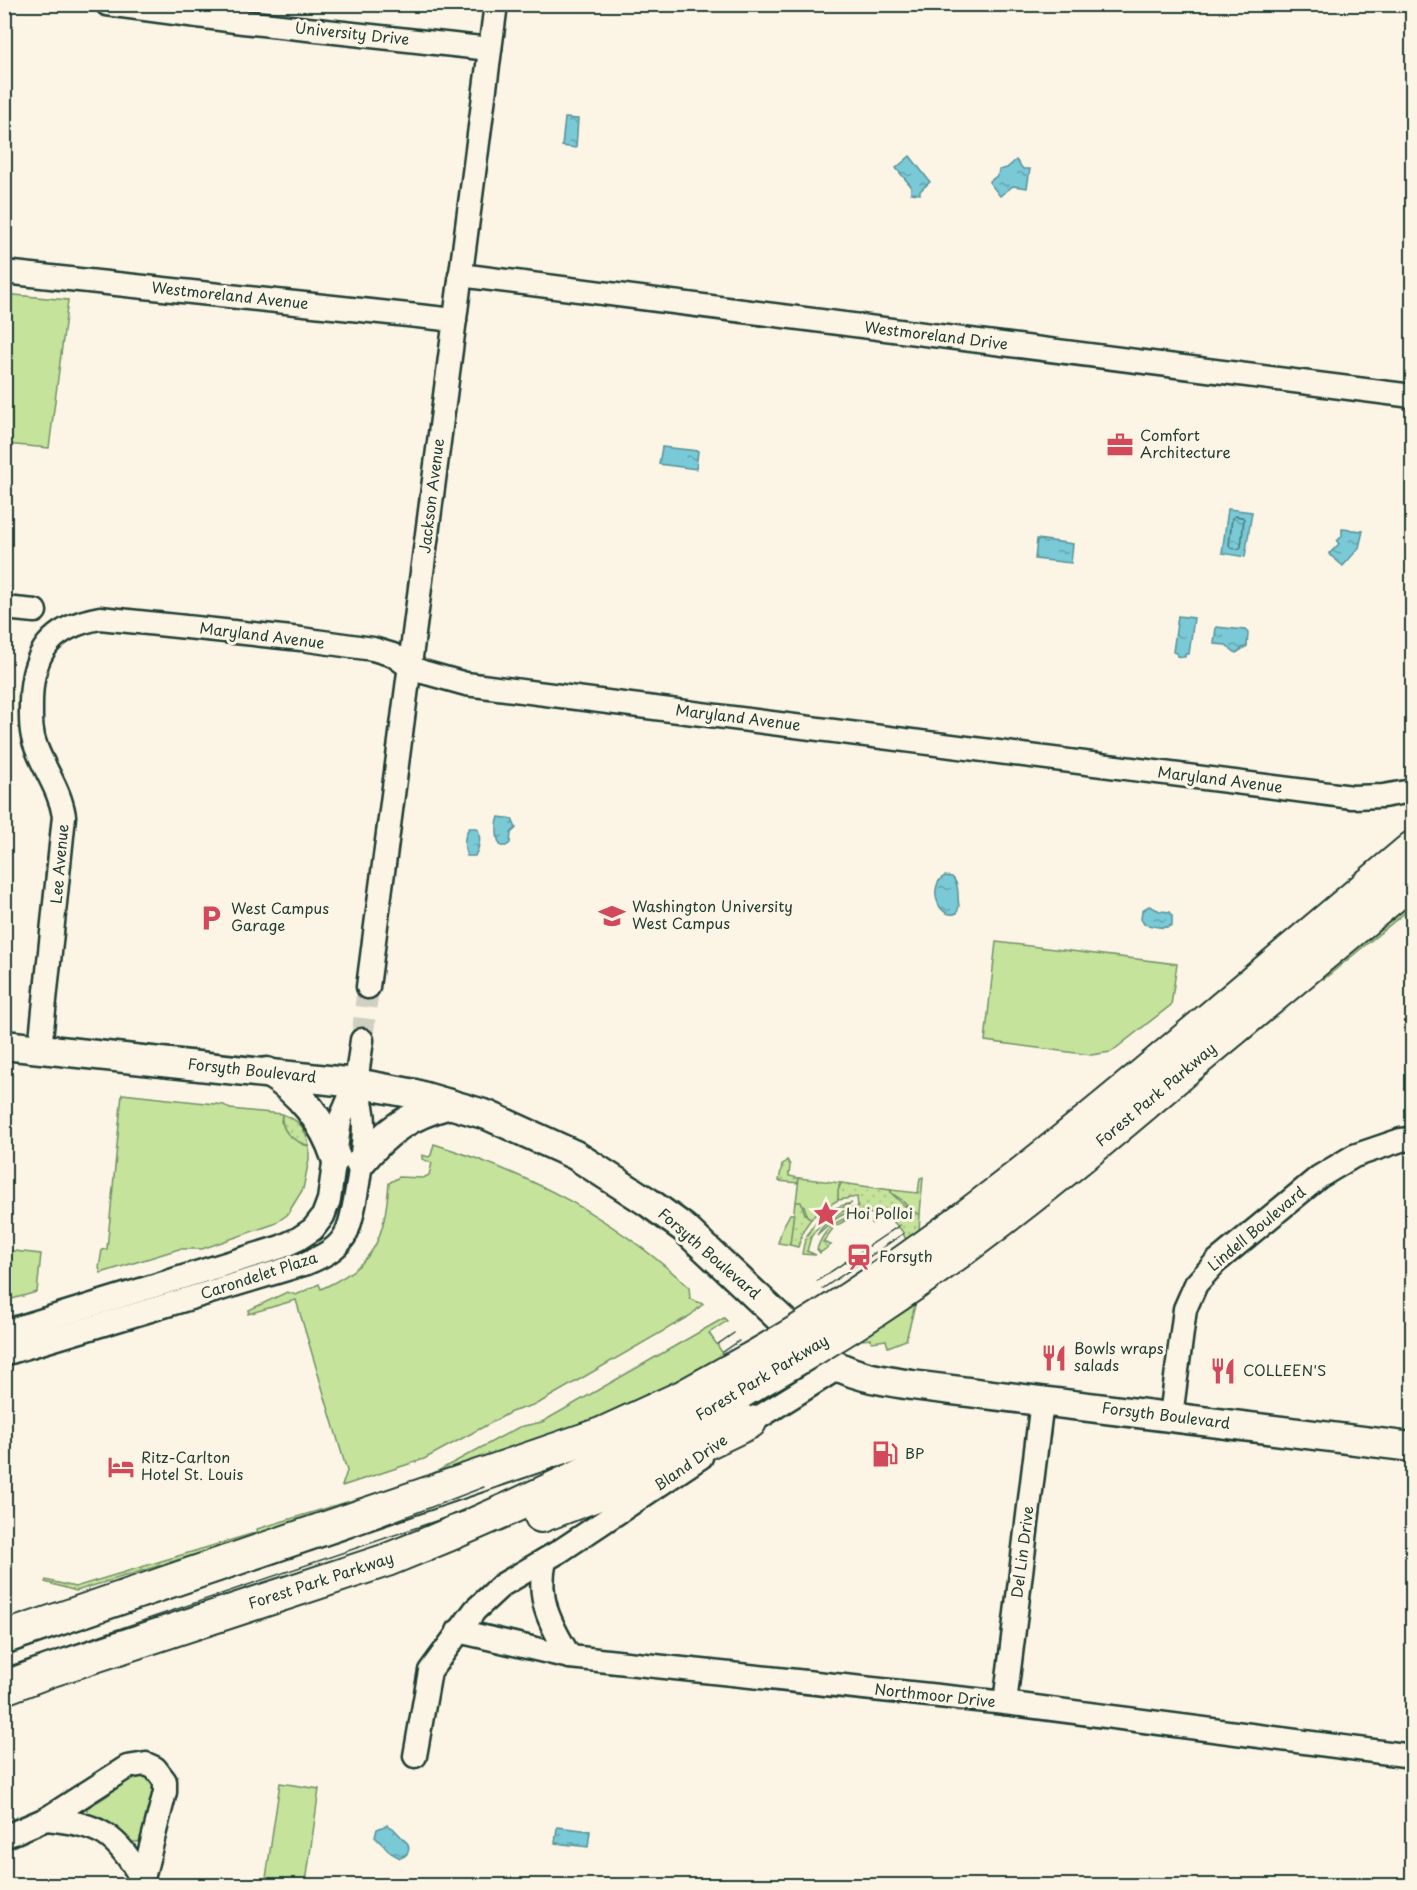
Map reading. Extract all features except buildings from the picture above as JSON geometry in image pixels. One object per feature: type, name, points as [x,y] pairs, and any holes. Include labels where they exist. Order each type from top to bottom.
[{"type":"highway","name":"Forest Park Parkway","points":[[1171,1066],[1413,848]]},
{"type":"highway","name":"Forest Park Parkway","points":[[4,1688],[49,1671],[387,1560],[487,1520],[653,1440],[947,1231],[1045,1156],[1171,1066],[1413,880]]},
{"type":"highway","name":"Forest Park Parkway","points":[[4,1638],[601,1434],[664,1406],[735,1381]]},
{"type":"highway","points":[[387,1560],[532,1520],[604,1492],[750,1422]]},
{"type":"main road","name":"Forsyth Boulevard","points":[[4,1045],[356,1083],[415,1094],[487,1115],[529,1132],[575,1155],[614,1178],[684,1228],[737,1276],[803,1342],[838,1368],[894,1382],[1413,1447]]},
{"type":"main road","points":[[267,1072],[280,1079],[292,1090],[315,1116],[328,1138],[348,1161],[399,1124],[416,1115],[450,1104]]},
{"type":"street","name":"University Drive","points":[[107,4],[244,14],[490,49]]},
{"type":"street","name":"Jackson Avenue","points":[[368,987],[496,4]]},
{"type":"street","name":"Westmoreland Avenue","points":[[4,272],[455,320]]},
{"type":"street","name":"Westmoreland Drive","points":[[460,275],[1413,396]]},
{"type":"street","points":[[4,608],[35,611]]},
{"type":"street","name":"Maryland Avenue","points":[[69,626],[100,618],[301,639],[373,649],[393,656],[410,667],[466,684],[1352,797],[1383,796],[1413,791]]},
{"type":"street","name":"Lee Avenue","points":[[40,1049],[64,816],[62,800],[36,746],[31,727],[31,696],[35,665],[56,636],[69,626]]},
{"type":"street","points":[[356,1083],[362,1040]]},
{"type":"street","name":"Carondelet Plaza","points":[[4,1332],[228,1264],[298,1239],[314,1228],[323,1216],[364,1125],[356,1083]]},
{"type":"street","name":"Lindell Boulevard","points":[[1171,1416],[1183,1320],[1189,1296],[1205,1273],[1318,1177],[1354,1156],[1401,1140],[1413,1139]]},
{"type":"street","name":"Carondelet Plaza","points":[[4,1354],[224,1289],[322,1257],[344,1237],[350,1225],[353,1211],[348,1161]]},
{"type":"street","name":"Bland Drive","points":[[415,1756],[430,1671],[475,1610],[502,1585],[545,1560],[669,1479],[750,1422],[838,1368]]},
{"type":"street","name":"Del Lin Drive","points":[[1005,1703],[1042,1401]]},
{"type":"street","points":[[545,1560],[542,1576],[543,1598],[552,1627],[570,1657]]},
{"type":"street","name":"Northmoor Drive","points":[[458,1631],[570,1657],[1005,1703],[1413,1756]]},
{"type":"street","points":[[4,1837],[46,1819],[127,1767],[146,1764],[160,1773],[165,1781],[165,1792],[141,1883]]},
{"type":"street","points":[[46,1819],[78,1822],[113,1839],[129,1856],[141,1883]]},
{"type":"green space","points":[[4,294],[68,300],[49,448],[5,444]]},
{"type":"green space","points":[[1412,897],[1412,907],[1324,979],[1314,978]]},
{"type":"green space","points":[[996,942],[1177,964],[1171,1005],[1111,1052],[1091,1055],[985,1041]]},
{"type":"green space","points":[[122,1094],[282,1114],[281,1122],[302,1144],[309,1146],[309,1160],[303,1189],[287,1215],[274,1224],[202,1249],[179,1249],[101,1273],[99,1268],[102,1250],[107,1249]]},
{"type":"green space","points":[[282,1114],[301,1126],[309,1146],[285,1131]]},
{"type":"green space","points":[[434,1144],[538,1184],[601,1219],[660,1262],[689,1287],[690,1299],[703,1304],[691,1315],[539,1403],[511,1412],[424,1459],[342,1486],[347,1471],[296,1300],[248,1314],[249,1310],[287,1292],[296,1295],[319,1284],[321,1289],[354,1270],[365,1260],[380,1235],[389,1183],[399,1177],[423,1178],[429,1175],[432,1163],[422,1159],[422,1155],[429,1157]]},
{"type":"green space","points":[[787,1160],[790,1165],[789,1176],[799,1178],[798,1183],[779,1181],[782,1165]]},
{"type":"green space","points":[[923,1177],[920,1214],[913,1213],[902,1200],[891,1193],[891,1190],[918,1193],[920,1178]]},
{"type":"green space","points":[[799,1178],[841,1183],[838,1200],[819,1211],[811,1219],[808,1218],[804,1206],[796,1202]]},
{"type":"green space","points":[[841,1183],[891,1190],[891,1193],[905,1206],[920,1214],[919,1233],[907,1242],[902,1231],[889,1217],[883,1221],[880,1217],[872,1223],[873,1214],[855,1212],[835,1219],[817,1235],[834,1216],[858,1207],[857,1197],[838,1200]]},
{"type":"green space","points":[[795,1202],[801,1202],[805,1214],[811,1219],[804,1229],[798,1247],[790,1245]]},
{"type":"green space","points":[[852,1203],[825,1217],[811,1237],[807,1251],[816,1255],[802,1254],[807,1235],[818,1220],[833,1209]]},
{"type":"green space","points":[[790,1214],[794,1214],[790,1245],[778,1243],[782,1229]]},
{"type":"green space","points":[[853,1216],[834,1227],[823,1242],[831,1245],[820,1253],[817,1249],[826,1232],[840,1220]]},
{"type":"green space","points":[[5,1250],[41,1254],[37,1292],[5,1301]]},
{"type":"green space","points":[[918,1294],[906,1340],[888,1347],[886,1340],[872,1342],[871,1339],[863,1340],[863,1330]]},
{"type":"green space","points":[[724,1318],[727,1321],[709,1333],[726,1358],[602,1421],[259,1538],[257,1529],[423,1479],[519,1427],[542,1422]]},
{"type":"green space","points":[[258,1532],[259,1535],[76,1591],[45,1582],[46,1580],[75,1587]]},
{"type":"green space","points":[[134,1773],[149,1776],[160,1786],[145,1836],[139,1842],[131,1842],[117,1830],[87,1817],[87,1808],[107,1796]]},
{"type":"green space","points":[[280,1783],[319,1789],[306,1883],[266,1878]]},
{"type":"water","points":[[565,118],[578,119],[576,148],[562,146]]},
{"type":"water","points":[[910,156],[930,182],[920,191],[920,194],[911,193],[911,186],[896,168]]},
{"type":"water","points":[[1016,160],[1023,169],[1030,169],[1027,188],[1013,186],[1000,196],[989,182],[998,175],[999,170],[1007,168]]},
{"type":"water","points":[[662,447],[698,451],[696,469],[659,464]]},
{"type":"water","points":[[1228,509],[1252,512],[1245,557],[1222,553]]},
{"type":"water","points":[[1342,529],[1363,531],[1359,548],[1343,566],[1329,554],[1339,544],[1337,541],[1342,536]]},
{"type":"water","points":[[1037,539],[1073,544],[1071,563],[1035,559]]},
{"type":"water","points":[[1178,616],[1194,618],[1189,654],[1185,654],[1185,657],[1177,656],[1177,653],[1173,652]]},
{"type":"water","points":[[1216,627],[1245,630],[1248,633],[1247,646],[1236,653],[1226,645],[1214,644]]},
{"type":"water","points":[[499,817],[512,819],[516,828],[511,833],[510,843],[506,846],[501,846],[498,840]]},
{"type":"water","points":[[469,828],[477,828],[480,839],[475,856],[467,856],[465,849],[465,838]]},
{"type":"water","points":[[945,876],[952,877],[956,883],[959,906],[957,913],[945,912],[937,901],[937,887]]},
{"type":"water","points":[[1149,906],[1170,912],[1172,925],[1155,927],[1144,924],[1141,919],[1142,910]]},
{"type":"water","points":[[387,1825],[393,1828],[408,1844],[406,1855],[400,1858],[391,1853],[375,1837],[377,1829]]},
{"type":"water","points":[[557,1827],[590,1831],[588,1847],[555,1843]]},
{"type":"tunnel","points":[[362,1040],[368,987]]},
{"type":"tram line","points":[[817,1281],[900,1225]]},
{"type":"tram line","points":[[822,1289],[904,1233]]},
{"type":"tram line","points":[[718,1344],[734,1333]]},
{"type":"tram line","points":[[723,1352],[739,1341]]},
{"type":"tram line","points":[[4,1655],[345,1540],[484,1487]]},
{"type":"tram line","points":[[4,1668],[465,1511]]},
{"type":"place","name":"Comfort Architecture","points":[[1120,445]]},
{"type":"place","name":"Washington University West Campus","points":[[612,916]]},
{"type":"place","name":"West Campus Garage","points":[[211,918]]},
{"type":"place","name":"Hoi Polloi","points":[[826,1214]]},
{"type":"place","name":"Forsyth","points":[[859,1257]]},
{"type":"place","name":"Bowls wraps salads","points":[[1054,1358]]},
{"type":"place","name":"COLLEEN'S","points":[[1223,1371]]},
{"type":"place","name":"BP","points":[[885,1454]]},
{"type":"place","name":"Ritz-Carlton Hotel St. Louis","points":[[121,1467]]}]
